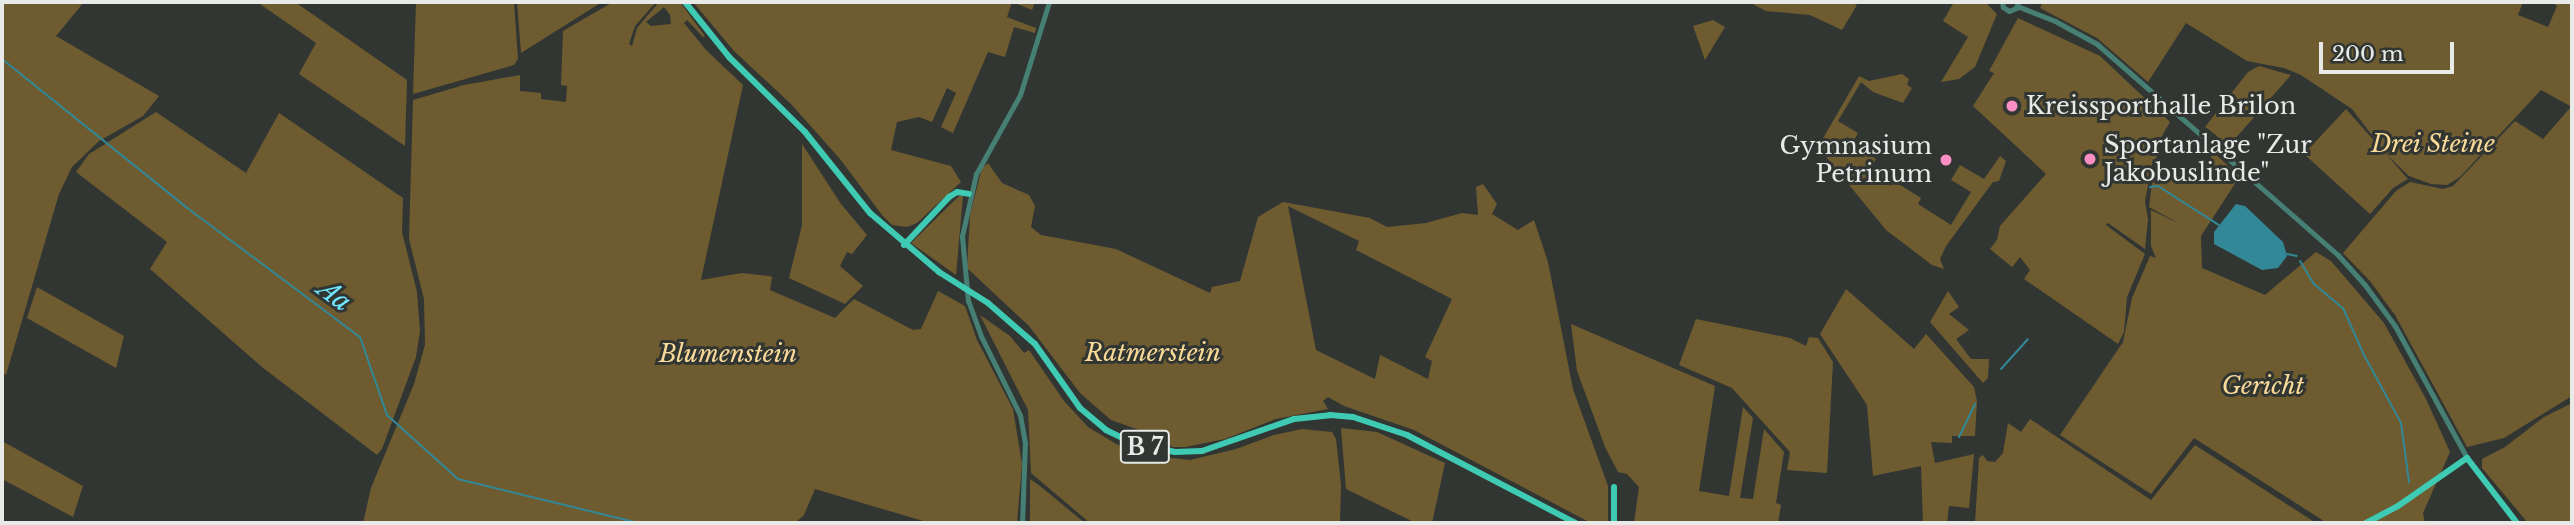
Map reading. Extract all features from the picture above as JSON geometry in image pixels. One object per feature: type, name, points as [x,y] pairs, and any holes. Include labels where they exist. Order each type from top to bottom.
[{"type":"main road","name":"B 7","points":[[685,2],[714,40],[788,112],[870,214],[904,245],[939,272],[988,303],[1035,344],[1071,397],[1093,421],[1146,448],[1175,452],[1202,451],[1294,419],[1342,415],[1370,421],[1407,435],[1575,523]]},
{"type":"main road","points":[[904,245],[949,197],[957,192],[969,194]]},
{"type":"main road","points":[[2366,523],[2387,513],[2467,458],[2517,523]]},
{"type":"main road","points":[[1614,486],[1614,523]]},
{"type":"street","points":[[1022,523],[1025,443],[1020,415],[978,328],[964,279],[962,236],[969,194],[985,153],[1011,112],[1028,76],[1049,2]]},
{"type":"street","points":[[2002,2],[2007,10],[2018,4],[2074,29],[2097,44],[2338,255],[2365,285],[2395,326],[2467,458]]},
{"type":"green space","points":[[2,2],[84,2],[56,36],[159,96],[143,116],[99,141],[72,167],[59,194],[6,375],[2,372]]},
{"type":"green space","points":[[257,2],[295,2],[407,80],[405,146],[299,74],[316,43]]},
{"type":"green space","points":[[416,2],[514,2],[518,59],[514,65],[413,94]]},
{"type":"green space","points":[[517,2],[602,2],[521,53]]},
{"type":"green space","name":"Blumenstein","points":[[613,2],[656,2],[635,26],[629,44],[632,46],[637,28],[659,2],[680,2],[705,36],[687,20],[684,23],[706,50],[743,85],[701,280],[742,273],[769,276],[772,277],[770,290],[835,318],[854,299],[913,330],[921,329],[938,291],[965,306],[977,340],[1013,409],[1022,464],[1017,523],[930,523],[815,489],[804,515],[795,523],[363,523],[371,488],[414,384],[425,345],[424,299],[409,239],[413,100],[464,85],[520,75],[520,91],[541,93],[541,99],[566,102],[567,86],[561,85],[563,31]],"holes":[[[664,7],[670,15],[671,24],[651,26],[646,22]]]},
{"type":"green space","points":[[693,2],[1012,2],[1007,17],[1036,28],[1035,33],[1014,27],[1005,57],[988,52],[953,133],[941,127],[956,93],[947,88],[932,122],[919,117],[897,122],[891,150],[951,166],[961,182],[917,223],[907,227],[892,225],[882,215],[840,159],[791,104],[734,51]]},
{"type":"green space","points":[[1012,2],[1035,2],[1032,10]]},
{"type":"green space","points":[[1749,2],[1851,2],[1857,5],[1842,30],[1810,15],[1766,11]]},
{"type":"green space","points":[[1954,2],[1985,2],[1997,14],[1975,67],[1959,79],[1941,82],[1968,37],[1943,21]]},
{"type":"green space","name":"Drei Steine","points":[[2043,2],[2523,2],[2518,15],[2548,27],[2557,6],[2552,2],[2572,2],[2572,107],[2541,90],[2460,177],[2447,185],[2431,184],[2409,176],[2387,155],[2352,109],[2301,75],[2284,68],[2247,61],[2186,23],[2148,82],[2097,38],[2040,8]]},
{"type":"green space","name":"Sportanlage \"Zur Jakobuslinde\"","points":[[2018,18],[2100,56],[2170,122],[2152,153],[2161,150],[2152,164],[2145,201],[2148,220],[2145,249],[2108,223],[2106,225],[2145,254],[2127,297],[2124,332],[2118,344],[2024,279],[2030,270],[2020,257],[2012,267],[1990,249],[1997,240],[2000,226],[2046,174],[1973,106],[1994,73],[1989,71]]},
{"type":"green space","points":[[1713,20],[1725,27],[1705,60],[1693,26]]},
{"type":"green space","points":[[2259,66],[2291,75],[2226,149],[2217,136],[2205,127],[2248,72]]},
{"type":"green space","points":[[1902,74],[1909,79],[1907,85],[1912,88],[1903,103],[1873,92],[1861,82],[1838,121],[1858,133],[1852,144],[1876,159],[1872,167],[1921,198],[1918,204],[1951,225],[1971,192],[1951,180],[1960,165],[1984,179],[2000,156],[2006,161],[1999,181],[1993,182],[1946,246],[1940,259],[1944,269],[1932,265],[1886,230],[1818,147],[1859,76],[1869,81]]},
{"type":"green space","points":[[2346,109],[2408,179],[2393,188],[2370,214],[2304,154]]},
{"type":"green space","points":[[2569,109],[2572,110],[2572,396],[2504,438],[2467,447],[2395,315],[2370,281],[2343,253],[2396,191],[2410,182],[2443,189],[2453,186],[2515,121],[2543,139]]},
{"type":"green space","points":[[156,112],[246,173],[279,113],[403,198],[402,232],[417,292],[420,331],[416,357],[382,449],[377,455],[262,367],[150,269],[167,242],[76,172],[89,154]]},
{"type":"green space","points":[[802,144],[841,204],[867,235],[852,254],[847,252],[840,266],[863,286],[845,304],[789,278],[802,225]]},
{"type":"green space","name":"Gericht","points":[[2214,153],[2240,176],[2201,236],[2202,268],[2265,295],[2316,252],[2331,261],[2384,323],[2426,399],[2450,452],[2423,513],[2425,523],[2327,523],[2194,438],[2151,494],[2060,435],[2123,342],[2132,298],[2150,256],[2156,258],[2151,246],[2151,210],[2180,224],[2149,207],[2152,183],[2165,177],[2173,166],[2194,180]]},
{"type":"green space","name":"Ratmerstein","points":[[988,163],[1002,183],[1029,195],[1035,206],[1031,227],[1041,235],[1116,249],[1210,293],[1212,287],[1240,281],[1258,217],[1283,202],[1370,218],[1387,227],[1426,223],[1462,213],[1478,215],[1476,187],[1483,184],[1497,204],[1492,214],[1518,230],[1534,220],[1548,262],[1573,389],[1608,486],[1608,523],[1591,523],[1414,430],[1344,406],[1328,397],[1323,401],[1328,409],[1276,419],[1225,439],[1185,447],[1172,447],[1162,438],[1111,420],[1080,393],[1029,326],[967,268],[970,215],[982,168]],"holes":[[[1288,206],[1359,241],[1356,250],[1452,299],[1425,357],[1432,361],[1428,379],[1380,355],[1375,379],[1316,350]]]},
{"type":"green space","points":[[959,196],[963,196],[956,275],[911,243]]},
{"type":"green space","points":[[37,287],[124,336],[116,368],[27,318]]},
{"type":"green space","points":[[1846,289],[1914,349],[1926,334],[1974,387],[1977,401],[1975,436],[1952,436],[1952,443],[1931,442],[1935,463],[1974,454],[1969,508],[1949,506],[1947,523],[1923,523],[1921,466],[1873,476],[1867,405],[1820,334]]},
{"type":"green space","points":[[1948,291],[1959,307],[1949,314],[1969,330],[1956,339],[1971,359],[1989,359],[1988,378],[1983,383],[1930,322]]},
{"type":"green space","points":[[980,315],[1010,336],[1024,353],[1029,350],[1064,401],[1088,427],[1118,445],[1144,455],[1190,460],[1302,429],[1332,432],[1336,439],[1341,485],[1340,523],[1090,523],[1031,473],[1028,410]]},
{"type":"green space","points":[[1696,319],[1790,338],[1806,346],[1809,337],[1818,338],[1833,362],[1827,473],[1787,470],[1790,452],[1732,388],[1679,365]]},
{"type":"green space","points":[[1571,324],[1715,386],[1699,491],[1729,496],[1743,407],[1753,418],[1740,498],[1753,499],[1764,429],[1784,452],[1776,503],[1781,505],[1778,523],[1634,523],[1639,487],[1627,474],[1618,472],[1605,447],[1577,371]]},
{"type":"green space","points":[[2572,403],[2572,523],[2528,523],[2482,468],[2482,459],[2505,447],[2544,417]]},
{"type":"green space","points":[[2030,419],[2151,500],[2195,445],[2316,523],[1975,523],[1979,458],[1983,455],[1987,461],[1995,462],[2003,453],[2008,423],[2021,432]]},
{"type":"green space","points":[[1341,428],[1377,432],[1445,463],[1432,523],[1416,523],[1346,489]]},
{"type":"green space","points":[[2,441],[83,486],[73,517],[2,479]]},
{"type":"green space","points":[[1030,479],[1040,486],[1085,523],[1030,523]]},
{"type":"water","points":[[2236,204],[2245,206],[2283,242],[2287,256],[2278,268],[2262,270],[2214,244],[2214,232]]},
{"type":"waterway","name":"Aa","points":[[2,59],[186,207],[360,337],[387,415],[458,479],[639,523]]},
{"type":"waterway","points":[[2150,187],[2158,186],[2219,225]]},
{"type":"waterway","points":[[2287,254],[2297,256]]},
{"type":"waterway","points":[[2300,261],[2314,284],[2343,308],[2364,355],[2401,423],[2409,482]]},
{"type":"waterway","points":[[2001,369],[2028,339]]},
{"type":"waterway","points":[[1959,437],[1975,404]]},
{"type":"place","name":"Kreissporthalle Brilon","points":[[2012,106]]},
{"type":"place","name":"Sportanlage \"Zur Jakobuslinde\"","points":[[2090,159]]},
{"type":"place","name":"Gymnasium Petrinum","points":[[1946,160]]}]
